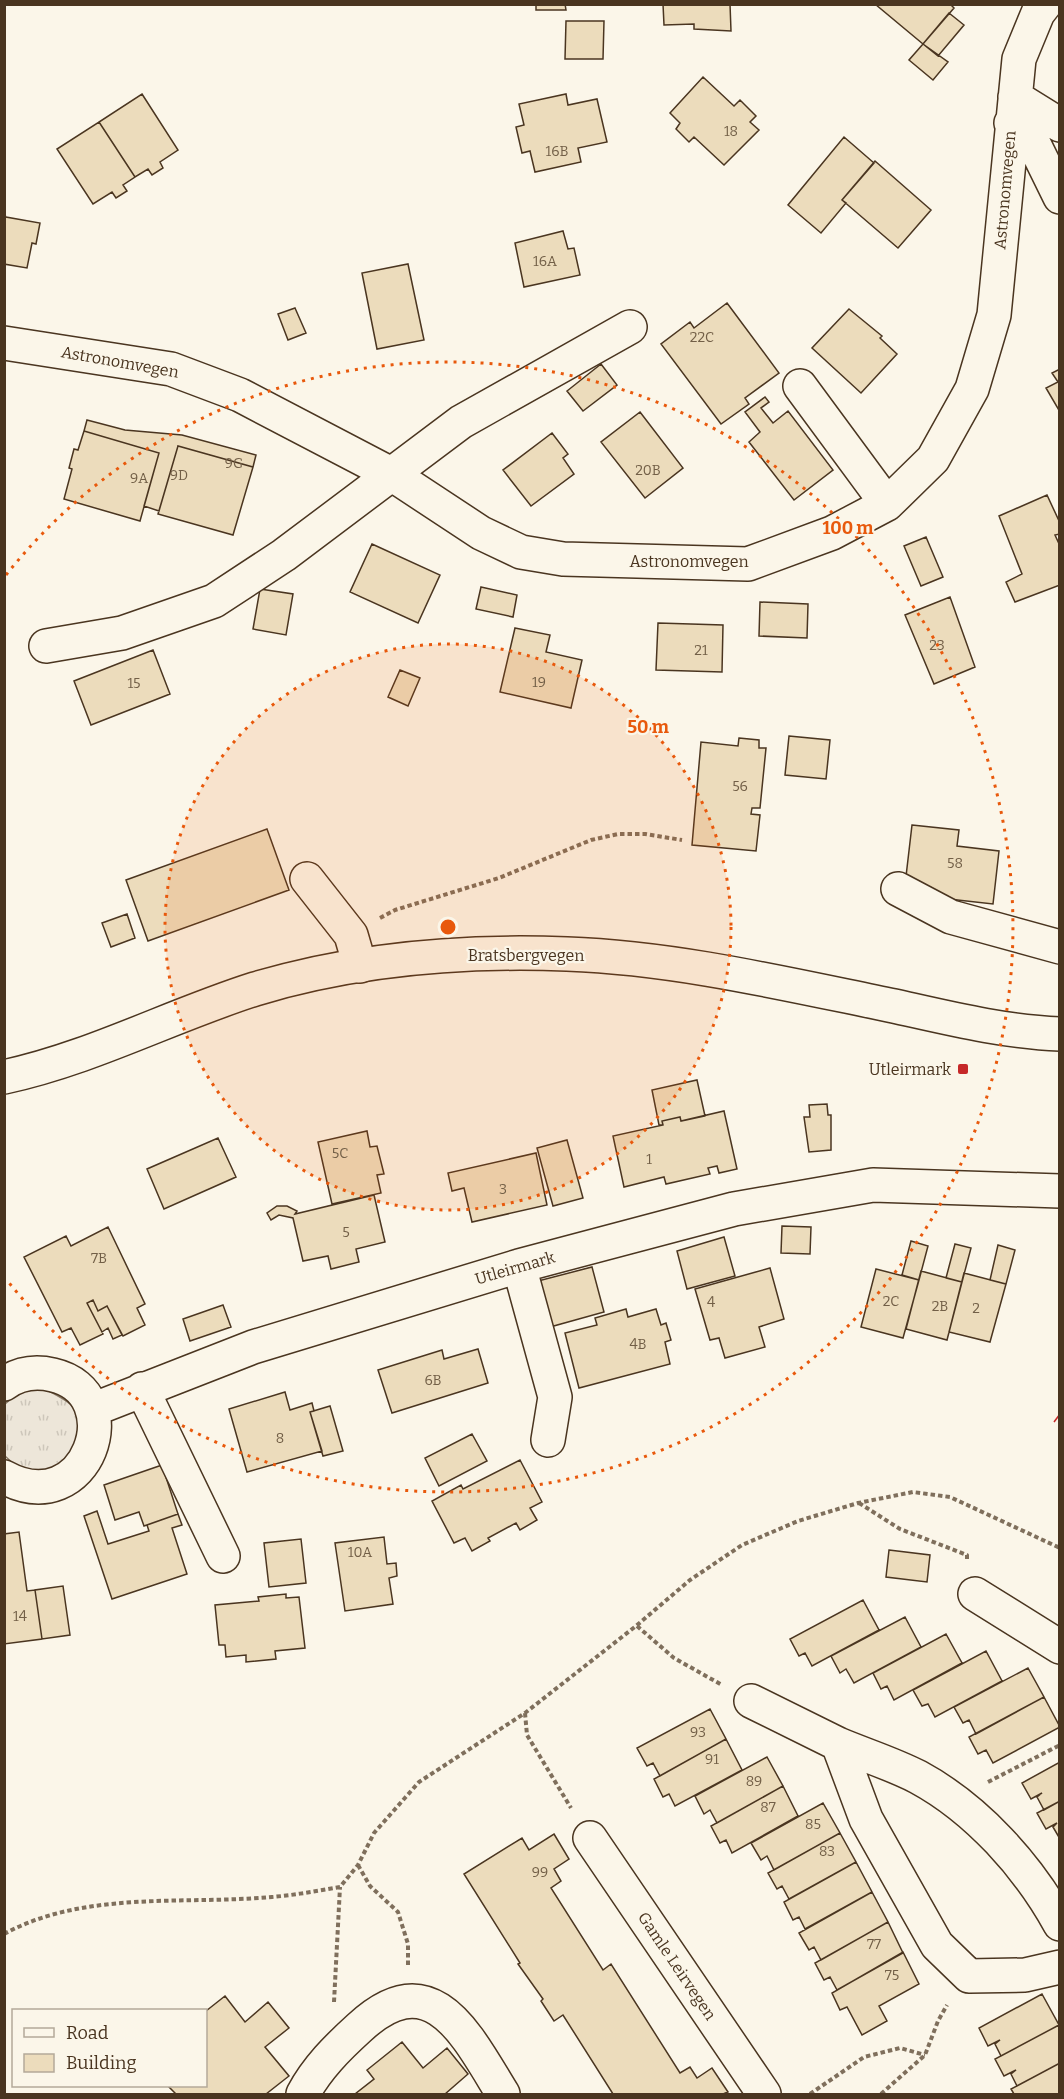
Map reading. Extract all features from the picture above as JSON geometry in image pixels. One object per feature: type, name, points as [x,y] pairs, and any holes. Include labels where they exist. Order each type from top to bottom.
[{"type":"street","name":"Astronomvegen","points":[[4,343],[171,369],[240,395],[393,475],[482,533],[521,552],[563,559],[748,564],[832,533],[887,504],[933,459],[972,388],[994,315],[1019,59],[1038,13],[1045,4]]},
{"type":"street","points":[[1013,110],[1059,125]]},
{"type":"street","points":[[1013,110],[1033,142],[1059,197]]},
{"type":"street","points":[[46,646],[122,633],[214,601],[284,555],[461,422],[630,327]]},
{"type":"street","points":[[800,386],[887,504]]},
{"type":"street","points":[[307,879],[351,935],[360,966]]},
{"type":"street","points":[[898,889],[951,917],[1059,947]]},
{"type":"street","name":"Bratsbergvegen","points":[[4,1077],[42,1069],[105,1048],[253,990],[300,977],[360,966],[438,956],[502,954],[640,958],[778,982],[986,1026],[1059,1034]]},
{"type":"street","name":"Utleirmark","points":[[92,1410],[253,1347],[519,1266],[734,1209],[873,1185],[1059,1191]]},
{"type":"street","points":[[519,1266],[555,1396],[548,1440]]},
{"type":"street","points":[[4,1384],[26,1374],[42,1373],[58,1376],[72,1384],[92,1410],[94,1443],[88,1458],[78,1471],[49,1486],[33,1487],[17,1484],[4,1477]]},
{"type":"street","points":[[142,1389],[223,1556]]},
{"type":"street","points":[[975,1594],[1059,1647]]},
{"type":"street","points":[[751,1701],[838,1744],[917,1777],[954,1799],[990,1833],[1010,1856],[1059,1924]]},
{"type":"street","points":[[838,1744],[866,1820],[937,1945],[969,1976],[1025,1975],[1059,1967]]},
{"type":"street","name":"Gamle Leirvegen","points":[[590,1838],[764,2094]]},
{"type":"street","points":[[303,2094],[333,2051],[368,2019],[390,2004],[409,2000],[430,2004],[451,2018],[468,2036],[503,2094]]},
{"type":"path","points":[[351,935],[395,910],[499,878],[591,840],[618,834],[645,834],[682,840]]},
{"type":"path","points":[[333,2051],[340,1887],[358,1865],[374,1833],[419,1782],[525,1713],[636,1626],[690,1580],[742,1545],[798,1521],[858,1503],[914,1492],[950,1497],[1059,1548]]},
{"type":"path","points":[[858,1503],[900,1529],[967,1555],[975,1594]]},
{"type":"path","points":[[636,1626],[674,1658],[751,1701]]},
{"type":"path","points":[[525,1713],[527,1735],[590,1838]]},
{"type":"path","points":[[954,1799],[1059,1744]]},
{"type":"path","points":[[358,1865],[370,1886],[398,1912],[408,1944],[409,2000]]},
{"type":"path","points":[[4,1934],[17,1927],[77,1909],[163,1900],[271,1897],[340,1887]]},
{"type":"path","points":[[881,2094],[925,2055],[938,2021],[958,1988],[969,1976]]},
{"type":"path","points":[[810,2094],[864,2057],[900,2048],[925,2055]]},
{"type":"green space","points":[[43,1388],[66,1401],[78,1414],[79,1430],[73,1456],[48,1472],[19,1469],[5,1456],[5,1404],[23,1392]]},
{"type":"building","points":[[536,4],[565,4],[566,10],[536,10]]},
{"type":"building","points":[[663,4],[730,4],[731,31],[694,29],[694,24],[664,25]]},
{"type":"building","points":[[875,4],[950,4],[954,8],[923,44]]},
{"type":"building","points":[[949,13],[964,25],[938,56],[923,44]]},
{"type":"building","points":[[566,21],[604,21],[603,59],[565,59]]},
{"type":"building","points":[[923,44],[948,62],[933,80],[909,60]]},
{"type":"building","points":[[703,77],[734,106],[740,100],[756,116],[750,122],[759,130],[724,165],[694,137],[689,142],[676,129],[680,123],[670,113]]},
{"type":"building","points":[[142,94],[178,150],[160,162],[163,168],[152,175],[148,169],[135,177],[99,122]]},
{"type":"building","points":[[566,94],[568,105],[597,99],[607,142],[578,148],[581,162],[535,172],[530,151],[522,153],[516,127],[524,125],[519,104]]},
{"type":"building","points":[[99,122],[135,177],[123,185],[127,191],[116,198],[112,192],[93,204],[57,149]]},
{"type":"building","points":[[844,137],[874,163],[842,200],[846,203],[821,233],[788,205]]},
{"type":"building","points":[[875,161],[931,210],[898,248],[842,200]]},
{"type":"building","points":[[4,213],[6,217],[40,223],[36,244],[32,243],[27,268],[4,264]]},
{"type":"building","points":[[563,231],[568,249],[574,248],[580,275],[524,287],[515,243]]},
{"type":"building","points":[[408,264],[424,340],[377,349],[362,273]]},
{"type":"building","points":[[727,303],[779,373],[745,398],[749,404],[721,424],[661,344],[690,322],[694,328]]},
{"type":"building","points":[[295,308],[306,333],[288,340],[278,314]]},
{"type":"building","points":[[849,309],[882,336],[880,338],[897,354],[861,393],[812,348]]},
{"type":"building","points":[[601,364],[617,385],[583,411],[567,391]]},
{"type":"building","points":[[1060,369],[1060,412],[1046,388],[1058,382],[1052,373]]},
{"type":"building","points":[[765,397],[769,402],[761,408],[773,423],[788,411],[833,470],[794,500],[749,442],[760,432],[745,412]]},
{"type":"building","points":[[640,412],[683,468],[645,498],[601,442]]},
{"type":"building","points":[[87,420],[125,430],[182,435],[256,455],[253,467],[178,446],[159,511],[144,506],[159,453],[84,431]]},
{"type":"building","points":[[84,431],[159,453],[140,521],[64,499],[72,469],[69,468],[74,449],[78,450]]},
{"type":"building","points":[[552,433],[568,454],[563,458],[574,474],[531,506],[503,470]]},
{"type":"building","points":[[178,446],[253,467],[233,535],[158,514]]},
{"type":"building","points":[[1047,495],[1060,523],[1060,534],[1055,535],[1060,546],[1060,585],[1015,602],[1006,582],[1022,574],[999,516]]},
{"type":"building","points":[[926,537],[943,577],[921,586],[904,546]]},
{"type":"building","points":[[372,544],[440,575],[418,623],[350,592]]},
{"type":"building","points":[[481,587],[517,595],[513,617],[476,609]]},
{"type":"building","points":[[260,589],[293,594],[286,635],[253,629]]},
{"type":"building","points":[[950,597],[975,667],[934,684],[905,615]]},
{"type":"building","points":[[760,602],[808,604],[807,638],[759,636]]},
{"type":"building","points":[[658,623],[723,625],[722,672],[656,670]]},
{"type":"building","points":[[515,628],[550,635],[546,652],[582,660],[571,708],[500,692]]},
{"type":"building","points":[[153,650],[170,694],[91,725],[74,681]]},
{"type":"building","points":[[400,670],[420,678],[408,706],[388,697]]},
{"type":"building","points":[[789,736],[830,740],[826,779],[785,775]]},
{"type":"building","points":[[739,738],[759,740],[759,748],[766,748],[760,808],[752,808],[751,814],[760,815],[756,851],[692,845],[701,742],[738,746]]},
{"type":"building","points":[[912,825],[959,830],[957,846],[999,851],[993,904],[931,897],[932,888],[905,885]]},
{"type":"building","points":[[267,829],[289,890],[148,941],[126,880]]},
{"type":"building","points":[[127,914],[135,938],[111,947],[102,923]]},
{"type":"building","points":[[697,1080],[705,1116],[681,1121],[680,1117],[662,1121],[663,1125],[659,1125],[652,1090]]},
{"type":"building","points":[[827,1104],[828,1115],[831,1115],[831,1150],[809,1152],[804,1117],[810,1117],[809,1105]]},
{"type":"building","points":[[724,1111],[737,1169],[719,1173],[717,1166],[708,1168],[710,1174],[666,1184],[664,1177],[624,1187],[613,1136],[663,1125],[662,1121],[680,1117],[681,1121]]},
{"type":"building","points":[[367,1131],[370,1147],[377,1146],[384,1174],[377,1175],[381,1193],[332,1204],[318,1142]]},
{"type":"building","points":[[218,1138],[236,1177],[164,1209],[147,1169]]},
{"type":"building","points":[[567,1140],[583,1198],[553,1206],[537,1148]]},
{"type":"building","points":[[536,1153],[547,1205],[472,1222],[464,1188],[452,1191],[448,1173]]},
{"type":"building","points":[[374,1195],[385,1242],[356,1249],[359,1262],[331,1269],[328,1256],[303,1261],[293,1218],[279,1215],[271,1220],[267,1213],[277,1206],[287,1206],[297,1211],[295,1214]]},
{"type":"building","points":[[782,1226],[811,1227],[810,1254],[781,1253]]},
{"type":"building","points":[[108,1227],[145,1304],[137,1308],[145,1325],[123,1336],[107,1306],[98,1311],[93,1300],[87,1303],[103,1334],[80,1345],[71,1328],[62,1332],[24,1257],[66,1236],[71,1246]]},
{"type":"building","points":[[724,1237],[735,1276],[687,1289],[677,1251]]},
{"type":"building","points":[[911,1241],[928,1246],[919,1280],[902,1275]]},
{"type":"building","points":[[955,1244],[971,1248],[962,1282],[946,1278]]},
{"type":"building","points":[[998,1245],[1015,1250],[1006,1284],[990,1280]]},
{"type":"building","points":[[592,1267],[604,1312],[550,1327],[538,1281]]},
{"type":"building","points":[[770,1268],[784,1319],[759,1327],[765,1347],[725,1358],[719,1338],[710,1340],[695,1289]]},
{"type":"building","points":[[876,1269],[919,1280],[903,1338],[861,1327]]},
{"type":"building","points":[[921,1271],[962,1282],[947,1340],[906,1329]]},
{"type":"building","points":[[964,1273],[1006,1284],[990,1342],[949,1332]]},
{"type":"building","points":[[93,1300],[98,1311],[107,1306],[122,1335],[113,1339],[108,1328],[102,1332],[87,1303]]},
{"type":"building","points":[[223,1305],[231,1327],[190,1341],[183,1319]]},
{"type":"building","points":[[626,1309],[628,1317],[656,1309],[661,1325],[666,1323],[671,1340],[665,1342],[670,1364],[579,1388],[565,1333],[597,1325],[595,1318]]},
{"type":"building","points":[[478,1349],[488,1383],[392,1413],[378,1370],[442,1350],[444,1359]]},
{"type":"building","points":[[285,1392],[290,1410],[312,1403],[314,1411],[310,1412],[322,1451],[247,1472],[229,1409]]},
{"type":"building","points":[[330,1406],[343,1451],[323,1456],[310,1412]]},
{"type":"building","points":[[472,1434],[487,1461],[439,1486],[425,1458]]},
{"type":"building","points":[[520,1460],[542,1502],[530,1508],[537,1520],[520,1530],[516,1523],[488,1538],[490,1541],[472,1551],[465,1538],[454,1543],[432,1501],[461,1485],[463,1489]]},
{"type":"building","points":[[162,1465],[178,1514],[144,1526],[139,1512],[115,1520],[104,1485]]},
{"type":"building","points":[[97,1511],[108,1544],[149,1531],[147,1525],[178,1514],[182,1525],[172,1528],[187,1574],[112,1599],[84,1516]]},
{"type":"building","points":[[19,1532],[27,1591],[35,1590],[42,1639],[4,1644],[4,1534]]},
{"type":"building","points":[[384,1537],[387,1564],[396,1563],[397,1576],[389,1578],[393,1604],[345,1611],[335,1543]]},
{"type":"building","points":[[301,1539],[306,1583],[269,1587],[264,1543]]},
{"type":"building","points":[[889,1550],[930,1555],[927,1582],[886,1577]]},
{"type":"building","points":[[63,1586],[70,1635],[42,1639],[35,1590]]},
{"type":"building","points":[[286,1594],[286,1598],[299,1597],[305,1648],[275,1651],[276,1659],[246,1662],[246,1655],[226,1657],[225,1645],[219,1645],[215,1605],[259,1601],[258,1597]]},
{"type":"building","points":[[863,1600],[879,1630],[812,1666],[805,1653],[799,1656],[790,1639]]},
{"type":"building","points":[[905,1617],[921,1647],[854,1683],[846,1669],[840,1673],[831,1656]]},
{"type":"building","points":[[946,1634],[962,1663],[894,1700],[887,1686],[881,1689],[873,1673]]},
{"type":"building","points":[[986,1651],[1002,1681],[935,1717],[928,1704],[922,1706],[913,1690]]},
{"type":"building","points":[[1028,1668],[1044,1697],[976,1734],[969,1720],[963,1723],[954,1707]]},
{"type":"building","points":[[1044,1697],[1060,1727],[993,1763],[986,1750],[978,1754],[969,1737]]},
{"type":"building","points":[[710,1709],[726,1739],[660,1776],[653,1763],[647,1766],[637,1748]]},
{"type":"building","points":[[726,1739],[742,1770],[675,1806],[669,1794],[663,1797],[654,1779]]},
{"type":"building","points":[[767,1757],[783,1786],[717,1823],[710,1810],[704,1814],[695,1796]]},
{"type":"building","points":[[1060,1762],[1060,1801],[1044,1810],[1037,1797],[1042,1793],[1031,1799],[1022,1783]]},
{"type":"building","points":[[783,1786],[798,1816],[732,1853],[726,1840],[720,1843],[711,1826]]},
{"type":"building","points":[[1060,1801],[1060,1839],[1053,1827],[1057,1823],[1046,1829],[1037,1813]]},
{"type":"building","points":[[823,1803],[840,1833],[774,1870],[767,1856],[761,1860],[751,1843]]},
{"type":"building","points":[[840,1833],[856,1862],[789,1899],[782,1886],[777,1889],[768,1873]]},
{"type":"building","points":[[554,1834],[569,1859],[554,1869],[561,1881],[551,1888],[603,1970],[611,1964],[680,2073],[690,2067],[697,2078],[712,2068],[728,2092],[723,2094],[613,2094],[563,2015],[554,2021],[541,2001],[543,1999],[518,1964],[520,1963],[464,1874],[522,1838],[529,1850]]},
{"type":"building","points":[[856,1862],[872,1892],[805,1929],[799,1917],[793,1920],[784,1902]]},
{"type":"building","points":[[872,1892],[888,1922],[821,1960],[814,1947],[809,1950],[799,1933]]},
{"type":"building","points":[[888,1922],[903,1953],[837,1990],[830,1977],[824,1980],[815,1963]]},
{"type":"building","points":[[903,1952],[919,1984],[879,2006],[887,2021],[862,2035],[847,2007],[840,2010],[832,1993]]},
{"type":"building","points":[[1042,1994],[1059,2025],[1001,2056],[995,2044],[1000,2040],[988,2046],[979,2028]]},
{"type":"building","points":[[225,1996],[245,2022],[268,2002],[289,2028],[265,2047],[289,2076],[266,2094],[176,2094],[169,2087],[207,2087],[207,2010]]},
{"type":"building","points":[[1059,2025],[1060,2063],[1017,2086],[1011,2074],[1016,2070],[1004,2076],[995,2059]]},
{"type":"building","points":[[402,2042],[423,2068],[447,2048],[468,2074],[445,2094],[355,2094],[374,2079],[367,2070]]},
{"type":"building","points":[[1060,2063],[1060,2094],[1014,2094],[1011,2089]]},
{"type":"power","points":[[1054,1422],[1060,1414]]},
{"type":"place","name":"Utleirmark","points":[[963,1069]]}]
